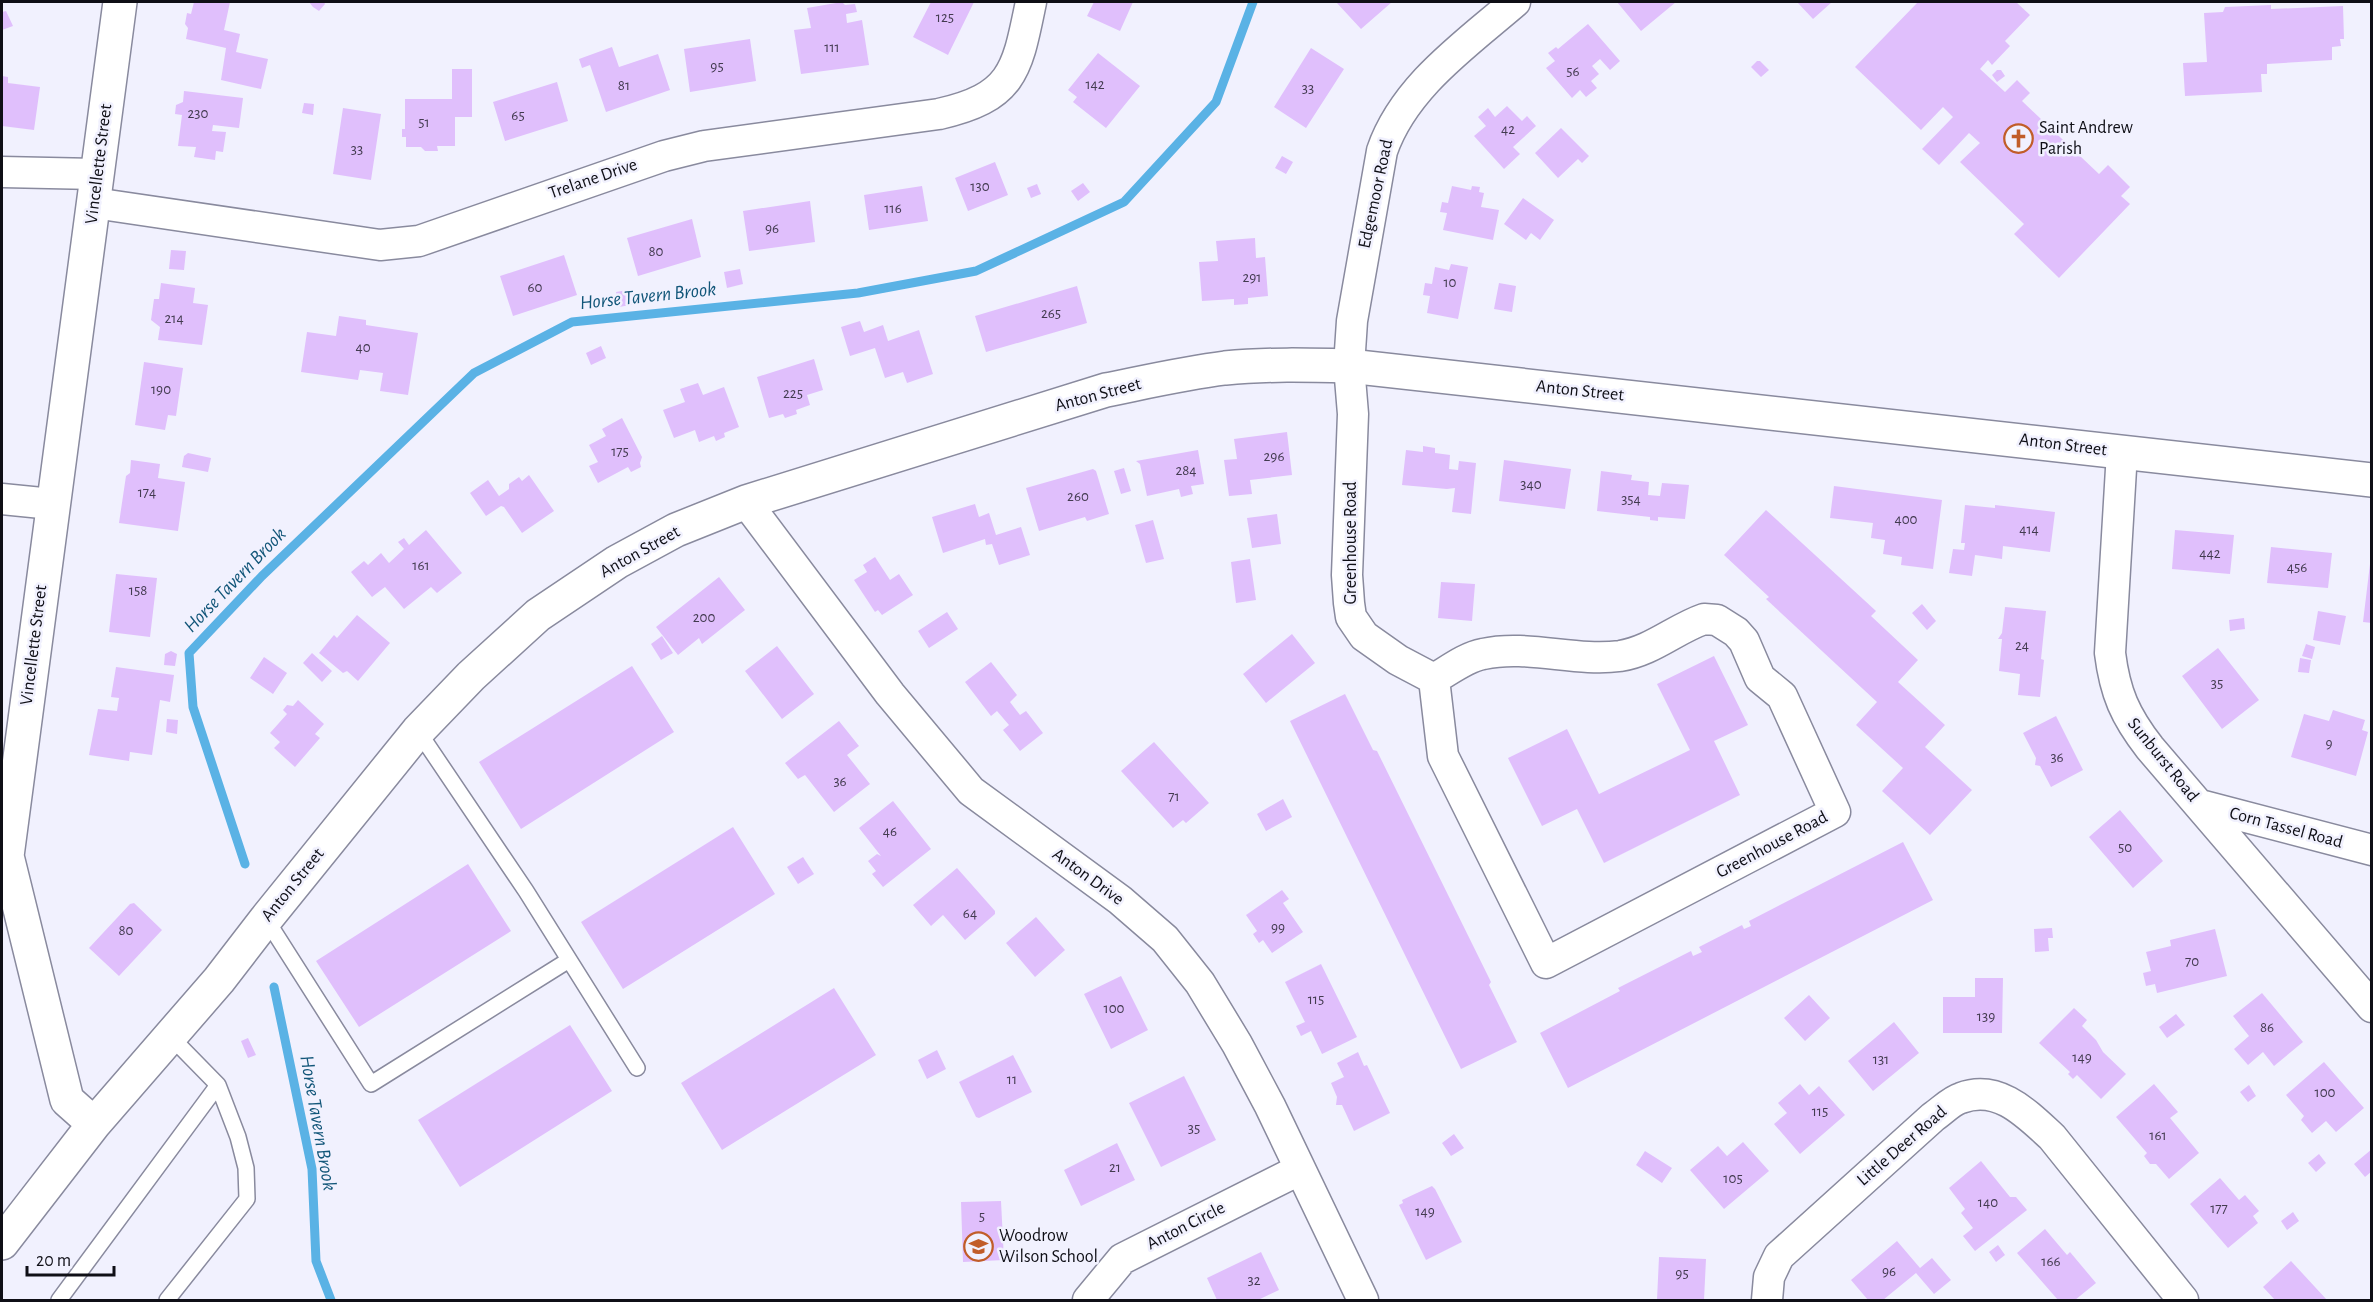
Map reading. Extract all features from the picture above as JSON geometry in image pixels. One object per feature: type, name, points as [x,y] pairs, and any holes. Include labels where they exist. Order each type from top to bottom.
[{"type":"street","name":"Vincellette Street","points":[[94,1124],[67,1100],[4,856],[120,2]]},
{"type":"street","name":"Trelane Drive","points":[[2,172],[95,188],[380,245],[419,241],[664,156],[704,146],[939,114],[969,107],[993,93],[1011,75],[1021,51],[1031,2]]},
{"type":"street","name":"Edgemoor Road","points":[[1349,366],[1352,321],[1382,151],[1388,132],[1401,110],[1435,72],[1515,2]]},
{"type":"street","name":"Anton Street","points":[[94,1124],[219,980],[266,918],[418,731],[471,676],[538,615],[617,562],[676,530],[746,502],[1106,390],[1226,368],[1283,364],[1349,366],[2372,480]]},
{"type":"street","name":"Greenhouse Road","points":[[1349,366],[1353,414],[1347,576],[1351,617],[1364,636],[1398,660],[1434,679]]},
{"type":"street","name":"Sunburst Road","points":[[2122,452],[2110,653],[2114,681],[2123,709],[2134,728],[2372,1007]]},
{"type":"street","points":[[2,499],[52,504]]},
{"type":"street","name":"Anton Drive","points":[[746,502],[890,694],[971,791],[1120,900],[1165,939],[1200,984],[1237,1044],[1270,1106],[1363,1300]]},
{"type":"street","name":"Greenhouse Road","points":[[1704,619],[1716,620],[1736,632],[1744,641],[1760,678],[1782,696],[1835,812],[1546,963],[1443,756],[1434,679],[1480,654],[1502,651],[1599,658],[1623,655],[1663,642],[1690,624],[1704,619]]},
{"type":"street","name":"Corn Tassel Road","points":[[2200,805],[2372,850]]},
{"type":"street","name":"Little Deer Road","points":[[1767,1300],[1769,1277],[1779,1256],[1933,1117],[1960,1098],[1986,1093],[2004,1099],[2028,1114],[2052,1137],[2183,1300]]},
{"type":"street","points":[[2,1243],[94,1124]]},
{"type":"street","name":"Anton Circle","points":[[1088,1300],[1122,1259],[1299,1170]]},
{"type":"lane","points":[[418,731],[638,1068]]},
{"type":"lane","points":[[266,918],[371,1084],[569,960]]},
{"type":"lane","points":[[167,1300],[247,1200],[246,1168],[238,1137],[218,1085],[169,1035]]},
{"type":"lane","points":[[59,1300],[218,1085]]},
{"type":"building","points":[[194,2],[230,2],[224,30],[240,34],[236,52],[268,59],[261,89],[221,80],[226,48],[186,39],[187,13],[191,14]]},
{"type":"building","points":[[309,2],[324,2],[325,4],[319,11]]},
{"type":"building","points":[[842,2],[845,5],[855,4],[857,12],[846,14],[847,23],[862,20],[869,65],[801,74],[794,30],[811,28],[807,8]]},
{"type":"building","points":[[931,2],[974,2],[948,55],[913,37]]},
{"type":"building","points":[[1094,2],[1133,2],[1120,31],[1087,16]]},
{"type":"building","points":[[1336,2],[1392,2],[1361,29]]},
{"type":"building","points":[[1617,2],[1676,2],[1641,31]]},
{"type":"building","points":[[1797,2],[1832,2],[1813,19]]},
{"type":"building","name":"Saint Andrew Parish","points":[[1918,2],[2016,2],[2030,15],[2005,41],[2010,46],[1992,65],[1988,60],[1980,69],[2005,92],[2017,80],[2030,93],[2022,101],[2099,174],[2108,165],[2130,187],[2121,196],[2130,204],[2059,278],[2014,234],[2024,224],[1960,162],[1980,143],[1969,133],[1939,165],[1922,149],[1953,117],[1943,107],[1921,130],[1855,67]]},
{"type":"building","points":[[2271,5],[2271,9],[2343,6],[2344,39],[2340,39],[2341,46],[2332,47],[2332,60],[2267,64],[2267,74],[2261,74],[2262,92],[2185,96],[2183,63],[2207,62],[2204,13],[2223,12],[2225,7]]},
{"type":"building","points":[[6,11],[13,26],[2,30],[2,12]]},
{"type":"building","points":[[1588,24],[1620,61],[1610,70],[1600,59],[1592,66],[1599,74],[1591,81],[1597,88],[1586,97],[1580,90],[1572,98],[1546,68],[1555,61],[1548,53],[1556,47],[1558,49]]},
{"type":"building","points":[[750,39],[756,81],[690,92],[684,49]]},
{"type":"building","points":[[612,47],[619,67],[658,54],[670,90],[606,112],[590,65],[582,68],[579,59]]},
{"type":"building","points":[[1311,48],[1344,69],[1306,128],[1274,107]]},
{"type":"building","points":[[1098,53],[1140,86],[1106,128],[1073,102],[1077,97],[1068,90]]},
{"type":"building","points":[[1757,61],[1769,70],[1761,77],[1751,67]]},
{"type":"building","points":[[452,69],[472,69],[472,117],[455,117],[455,146],[437,146],[438,151],[425,151],[421,147],[406,147],[406,137],[402,137],[402,129],[405,129],[405,99],[452,99]]},
{"type":"building","points":[[1997,70],[2001,70],[2005,76],[1997,82],[1992,75]]},
{"type":"building","points":[[2,76],[8,77],[8,83],[40,87],[34,130],[2,126]]},
{"type":"building","points":[[557,82],[568,121],[505,141],[493,102]]},
{"type":"building","points":[[184,91],[243,98],[239,128],[213,125],[212,131],[226,132],[223,152],[216,151],[215,160],[194,157],[196,147],[178,146],[182,115],[175,114],[176,105],[183,102]]},
{"type":"building","points":[[304,103],[314,104],[313,115],[302,113]]},
{"type":"building","points":[[1507,106],[1522,121],[1527,116],[1536,126],[1513,147],[1520,154],[1504,169],[1474,136],[1486,126],[1478,117],[1488,108],[1495,117]]},
{"type":"building","points":[[343,108],[381,114],[371,180],[333,174]]},
{"type":"building","points":[[1561,128],[1589,156],[1582,163],[1578,159],[1558,178],[1535,153]]},
{"type":"building","points":[[1282,156],[1293,162],[1286,174],[1275,168]]},
{"type":"building","points":[[995,162],[1008,195],[968,211],[955,178]]},
{"type":"building","points":[[1083,183],[1090,192],[1078,201],[1071,191]]},
{"type":"building","points":[[1037,184],[1041,194],[1031,198],[1027,188]]},
{"type":"building","points":[[922,186],[928,221],[869,230],[864,195]]},
{"type":"building","points":[[1452,186],[1471,190],[1472,186],[1480,187],[1479,192],[1484,193],[1481,207],[1499,210],[1493,240],[1443,230],[1447,213],[1440,212],[1442,202],[1448,203]]},
{"type":"building","points":[[1523,198],[1554,220],[1540,240],[1531,233],[1526,240],[1504,224]]},
{"type":"building","points":[[810,201],[815,242],[749,251],[743,211]]},
{"type":"building","points":[[692,219],[701,257],[638,276],[627,238]]},
{"type":"building","points":[[1255,238],[1256,258],[1265,257],[1268,296],[1248,298],[1248,304],[1234,305],[1234,299],[1202,301],[1199,262],[1218,261],[1216,241]]},
{"type":"building","points":[[171,250],[186,251],[184,270],[169,269]]},
{"type":"building","points":[[564,255],[577,295],[513,316],[500,276]]},
{"type":"building","points":[[1451,264],[1468,267],[1458,319],[1427,313],[1430,296],[1423,295],[1425,283],[1432,284],[1435,267],[1449,270]]},
{"type":"building","points":[[740,269],[743,284],[727,288],[724,272]]},
{"type":"building","points":[[161,283],[195,288],[193,303],[208,305],[202,345],[158,340],[160,327],[151,320],[154,299],[159,299]]},
{"type":"building","points":[[1499,283],[1516,286],[1512,312],[1494,309]]},
{"type":"building","points":[[1077,286],[1087,323],[986,352],[975,316]]},
{"type":"building","points":[[633,289],[636,304],[619,307],[616,292]]},
{"type":"building","points":[[339,316],[366,320],[366,325],[418,333],[408,395],[380,391],[383,373],[360,370],[358,380],[301,372],[307,332],[336,336]]},
{"type":"building","points":[[860,321],[864,332],[883,325],[888,341],[919,330],[933,374],[907,383],[903,372],[885,378],[875,348],[850,356],[841,327]]},
{"type":"building","points":[[601,346],[606,358],[591,365],[586,353]]},
{"type":"building","points":[[814,359],[823,390],[807,395],[810,405],[796,410],[797,414],[785,418],[783,414],[769,418],[757,377]]},
{"type":"building","points":[[144,362],[183,368],[176,416],[168,415],[165,430],[135,425]]},
{"type":"building","points":[[698,383],[703,395],[724,387],[739,427],[724,433],[725,437],[716,441],[714,436],[699,442],[695,430],[674,438],[663,410],[685,402],[680,389]]},
{"type":"building","points":[[622,418],[642,457],[641,467],[631,472],[628,467],[598,483],[589,466],[598,462],[589,445],[606,436],[602,429]]},
{"type":"building","points":[[1287,432],[1292,475],[1250,480],[1252,494],[1229,496],[1224,460],[1237,459],[1234,439]]},
{"type":"building","points":[[1423,446],[1435,448],[1435,453],[1450,455],[1449,469],[1458,470],[1459,461],[1476,463],[1471,514],[1452,512],[1455,488],[1402,485],[1406,450],[1423,452]]},
{"type":"building","points":[[1198,450],[1204,484],[1191,486],[1193,494],[1181,497],[1179,489],[1147,496],[1140,464],[1136,461]]},
{"type":"building","points":[[188,453],[211,458],[208,472],[182,467],[184,456]]},
{"type":"building","points":[[131,460],[160,464],[158,478],[185,482],[178,531],[119,523],[126,476],[130,473]]},
{"type":"building","points":[[1504,460],[1571,469],[1565,509],[1499,501]]},
{"type":"building","points":[[1124,468],[1131,491],[1121,494],[1114,471]]},
{"type":"building","points":[[1093,469],[1096,471],[1109,514],[1087,521],[1085,517],[1039,531],[1026,488]]},
{"type":"building","points":[[1601,471],[1632,475],[1631,480],[1649,482],[1648,495],[1660,496],[1662,483],[1689,485],[1685,519],[1658,517],[1658,521],[1650,520],[1650,517],[1597,511]]},
{"type":"building","points":[[529,475],[554,511],[522,533],[504,507],[501,506],[486,516],[470,493],[488,480],[499,496],[509,489],[509,484],[519,477],[522,481]]},
{"type":"building","points":[[1834,486],[1942,500],[1933,569],[1901,565],[1902,557],[1883,554],[1885,540],[1871,538],[1873,523],[1830,518]]},
{"type":"building","points":[[975,504],[979,517],[989,513],[996,535],[1021,527],[1030,555],[999,565],[992,544],[986,545],[985,539],[943,553],[932,517]]},
{"type":"building","points":[[1965,505],[1995,508],[1995,505],[2055,512],[2050,552],[2003,546],[2002,559],[1975,555],[1972,576],[1949,573],[1953,549],[1964,550],[1965,543],[1961,543]]},
{"type":"building","points":[[1766,510],[1876,611],[1871,616],[1918,660],[1898,682],[1945,725],[1925,747],[1972,790],[1930,835],[1882,791],[1903,768],[1856,725],[1877,702],[1766,599],[1769,597],[1724,555]]},
{"type":"building","points":[[1277,514],[1281,544],[1252,548],[1247,518]]},
{"type":"building","points":[[1153,520],[1164,559],[1146,563],[1135,525]]},
{"type":"building","points":[[426,530],[462,573],[437,593],[431,587],[404,609],[385,587],[372,597],[351,572],[364,561],[368,565],[381,553],[389,563],[404,549],[398,542],[404,538],[409,545]]},
{"type":"building","points":[[2175,530],[2234,535],[2230,574],[2172,569]]},
{"type":"building","points":[[2271,547],[2332,553],[2328,588],[2267,583]]},
{"type":"building","points":[[875,557],[890,580],[899,574],[913,595],[882,615],[878,610],[875,612],[854,580],[867,572],[863,565]]},
{"type":"building","points":[[1250,559],[1256,600],[1236,603],[1231,562]]},
{"type":"building","points":[[2370,564],[2372,564],[2372,623],[2363,622]]},
{"type":"building","points":[[116,574],[157,578],[150,637],[109,632]]},
{"type":"building","points":[[719,577],[745,610],[702,644],[699,638],[678,655],[656,627]]},
{"type":"building","points":[[1441,582],[1475,584],[1472,621],[1438,618]]},
{"type":"building","points":[[1922,604],[1936,621],[1927,630],[1912,613]]},
{"type":"building","points":[[2005,607],[2046,611],[2040,697],[2018,695],[2020,674],[1999,671],[2002,639],[1998,639],[2002,633]]},
{"type":"building","points":[[2318,611],[2346,616],[2340,645],[2313,640]]},
{"type":"building","points":[[947,612],[958,629],[929,648],[918,631]]},
{"type":"building","points":[[357,615],[390,643],[358,681],[347,671],[343,673],[319,653],[334,635],[337,638]]},
{"type":"building","points":[[2244,618],[2245,629],[2230,631],[2229,620]]},
{"type":"building","points":[[1292,634],[1315,663],[1266,703],[1243,674]]},
{"type":"building","points":[[662,636],[673,653],[661,660],[651,644]]},
{"type":"building","points":[[2306,644],[2315,647],[2312,659],[2302,656]]},
{"type":"building","points":[[777,646],[814,694],[782,719],[745,671]]},
{"type":"building","points":[[2218,648],[2259,700],[2222,729],[2182,676]]},
{"type":"building","points":[[171,651],[177,654],[175,666],[164,665],[165,654]]},
{"type":"building","points":[[312,653],[332,671],[322,682],[303,663]]},
{"type":"building","points":[[1714,656],[1748,725],[1714,741],[1740,795],[1604,863],[1577,809],[1542,826],[1508,758],[1567,729],[1599,794],[1690,750],[1657,684]]},
{"type":"building","points":[[264,657],[287,673],[273,694],[250,678]]},
{"type":"building","points":[[2300,658],[2311,660],[2309,673],[2298,672]]},
{"type":"building","points":[[991,662],[1017,695],[1010,702],[1020,715],[1026,711],[1043,733],[1020,751],[1003,730],[1009,725],[997,711],[991,716],[965,682]]},
{"type":"building","points":[[632,666],[674,732],[521,829],[479,762]]},
{"type":"building","points":[[116,667],[174,675],[170,702],[160,700],[152,755],[130,752],[129,761],[89,755],[98,709],[117,711],[119,698],[111,697]]},
{"type":"building","points":[[1345,694],[1373,750],[1377,751],[1491,982],[1489,985],[1517,1042],[1461,1069],[1290,721]]},
{"type":"building","points":[[298,700],[324,724],[315,734],[320,738],[295,767],[274,748],[280,742],[270,733],[287,714],[283,710],[287,705],[293,706]]},
{"type":"building","points":[[2333,710],[2365,720],[2362,730],[2368,732],[2356,776],[2291,757],[2304,714],[2329,721]]},
{"type":"building","points":[[2056,716],[2083,770],[2051,787],[2040,766],[2035,765],[2036,758],[2023,733]]},
{"type":"building","points":[[167,719],[178,720],[177,734],[166,732]]},
{"type":"building","points":[[839,721],[859,746],[847,755],[870,784],[834,812],[805,775],[798,779],[785,763]]},
{"type":"building","points":[[1154,742],[1209,803],[1186,823],[1183,820],[1173,828],[1121,771]]},
{"type":"building","points":[[1283,799],[1292,817],[1266,831],[1257,814]]},
{"type":"building","points":[[893,801],[931,849],[883,887],[872,874],[876,871],[868,861],[877,854],[881,856],[859,828]]},
{"type":"building","points":[[2120,810],[2163,861],[2133,888],[2089,837]]},
{"type":"building","points":[[733,827],[775,894],[623,989],[581,922]]},
{"type":"building","points":[[1903,842],[1933,900],[1568,1088],[1540,1033],[1620,991],[1618,988],[1691,951],[1693,956],[1702,952],[1699,947],[1742,925],[1744,929],[1751,926],[1749,921]]},
{"type":"building","points":[[803,857],[814,874],[798,884],[787,867]]},
{"type":"building","points":[[468,864],[511,931],[359,1027],[316,961]]},
{"type":"building","points":[[957,868],[995,911],[995,914],[965,940],[943,915],[931,926],[913,905]]},
{"type":"building","points":[[1282,890],[1289,899],[1283,903],[1303,932],[1272,953],[1263,940],[1259,943],[1253,934],[1257,931],[1246,915]]},
{"type":"building","points":[[134,903],[162,930],[119,976],[89,948],[130,904]]},
{"type":"building","points":[[1036,917],[1065,950],[1035,977],[1006,943]]},
{"type":"building","points":[[2052,928],[2053,938],[2048,938],[2049,951],[2035,952],[2034,929]]},
{"type":"building","points":[[2215,929],[2227,976],[2157,993],[2155,984],[2146,986],[2143,973],[2151,971],[2146,952],[2171,946],[2170,940]]},
{"type":"building","points":[[1321,964],[1357,1037],[1322,1054],[1311,1031],[1301,1036],[1296,1026],[1305,1022],[1285,982]]},
{"type":"building","points":[[1121,976],[1148,1030],[1111,1049],[1084,994]]},
{"type":"building","points":[[1975,978],[2003,978],[2002,1033],[1943,1033],[1943,997],[1975,997]]},
{"type":"building","points":[[834,988],[876,1055],[722,1150],[681,1083]]},
{"type":"building","points":[[2262,993],[2303,1042],[2274,1066],[2263,1052],[2248,1065],[2234,1049],[2249,1036],[2233,1016]]},
{"type":"building","points":[[1809,995],[1830,1018],[1805,1041],[1784,1018]]},
{"type":"building","points":[[2074,1008],[2087,1020],[2082,1026],[2096,1040],[2103,1052],[2126,1074],[2101,1099],[2077,1075],[2073,1079],[2068,1074],[2070,1072],[2039,1043]]},
{"type":"building","points":[[2176,1014],[2185,1025],[2167,1038],[2159,1027]]},
{"type":"building","points":[[1894,1022],[1919,1053],[1873,1091],[1848,1061]]},
{"type":"building","points":[[570,1025],[612,1091],[460,1187],[418,1120]]},
{"type":"building","points":[[248,1038],[256,1055],[248,1058],[241,1041]]},
{"type":"building","points":[[937,1050],[946,1069],[927,1079],[918,1060]]},
{"type":"building","points":[[1358,1052],[1364,1066],[1367,1065],[1390,1113],[1354,1131],[1342,1105],[1336,1105],[1337,1097],[1331,1083],[1344,1077],[1337,1063]]},
{"type":"building","points":[[1013,1055],[1032,1092],[979,1118],[976,1117],[959,1082]]},
{"type":"building","points":[[2324,1062],[2364,1108],[2336,1132],[2326,1121],[2312,1133],[2301,1120],[2304,1116],[2286,1095]]},
{"type":"building","points":[[1184,1076],[1216,1140],[1161,1167],[1129,1103]]},
{"type":"building","points":[[1800,1084],[1809,1095],[1819,1086],[1845,1115],[1800,1154],[1774,1124],[1787,1113],[1778,1103]]},
{"type":"building","points":[[2154,1084],[2178,1112],[2170,1118],[2199,1153],[2169,1179],[2156,1164],[2150,1164],[2144,1156],[2147,1153],[2116,1117]]},
{"type":"building","points":[[2249,1085],[2256,1096],[2248,1102],[2240,1092]]},
{"type":"building","points":[[1454,1134],[1464,1148],[1451,1156],[1442,1143]]},
{"type":"building","points":[[1743,1142],[1769,1171],[1724,1209],[1690,1170],[1718,1146],[1727,1156]]},
{"type":"building","points":[[1117,1143],[1135,1180],[1081,1206],[1064,1170]]},
{"type":"building","points":[[2372,1149],[2372,1171],[2365,1177],[2354,1164]]},
{"type":"building","points":[[1645,1151],[1672,1168],[1662,1183],[1636,1165]]},
{"type":"building","points":[[2319,1154],[2326,1163],[2316,1172],[2308,1163]]},
{"type":"building","points":[[1981,1161],[2010,1197],[2016,1197],[2027,1210],[1975,1251],[1963,1236],[1973,1228],[1961,1213],[1965,1209],[1949,1188]]},
{"type":"building","points":[[2220,1178],[2239,1200],[2245,1195],[2259,1211],[2253,1216],[2258,1223],[2228,1248],[2190,1204]]},
{"type":"building","points":[[1432,1186],[1462,1242],[1426,1260],[1399,1205],[1403,1203],[1402,1200]]},
{"type":"building","points":[[1001,1201],[1004,1260],[963,1262],[961,1202]]},
{"type":"building","points":[[2293,1212],[2299,1221],[2287,1230],[2281,1221]]},
{"type":"building","points":[[2045,1229],[2067,1255],[2070,1252],[2096,1283],[2075,1300],[2058,1300],[2017,1253]]},
{"type":"building","points":[[1897,1241],[1920,1268],[1932,1258],[1951,1280],[1934,1294],[1916,1273],[1883,1300],[1868,1300],[1851,1280]]},
{"type":"building","points":[[1998,1245],[2005,1255],[1996,1262],[1989,1252]]},
{"type":"building","points":[[1261,1252],[1279,1290],[1258,1300],[1217,1300],[1207,1278]]},
{"type":"building","points":[[1659,1257],[1706,1259],[1704,1300],[1657,1300]]},
{"type":"building","points":[[2291,1261],[2327,1300],[2275,1300],[2263,1287]]},
{"type":"waterway","name":"Horse Tavern Brook","points":[[245,864],[193,707],[189,653],[262,576],[474,373],[572,322],[858,293],[976,271],[1124,202],[1216,102],[1253,2]]},
{"type":"waterway","name":"Horse Tavern Brook","points":[[274,987],[312,1169],[316,1261],[331,1300]]},
{"type":"place","name":"Saint Andrew Parish","points":[[2018,138]]},
{"type":"place","name":"Woodrow Wilson School","points":[[978,1246]]}]
